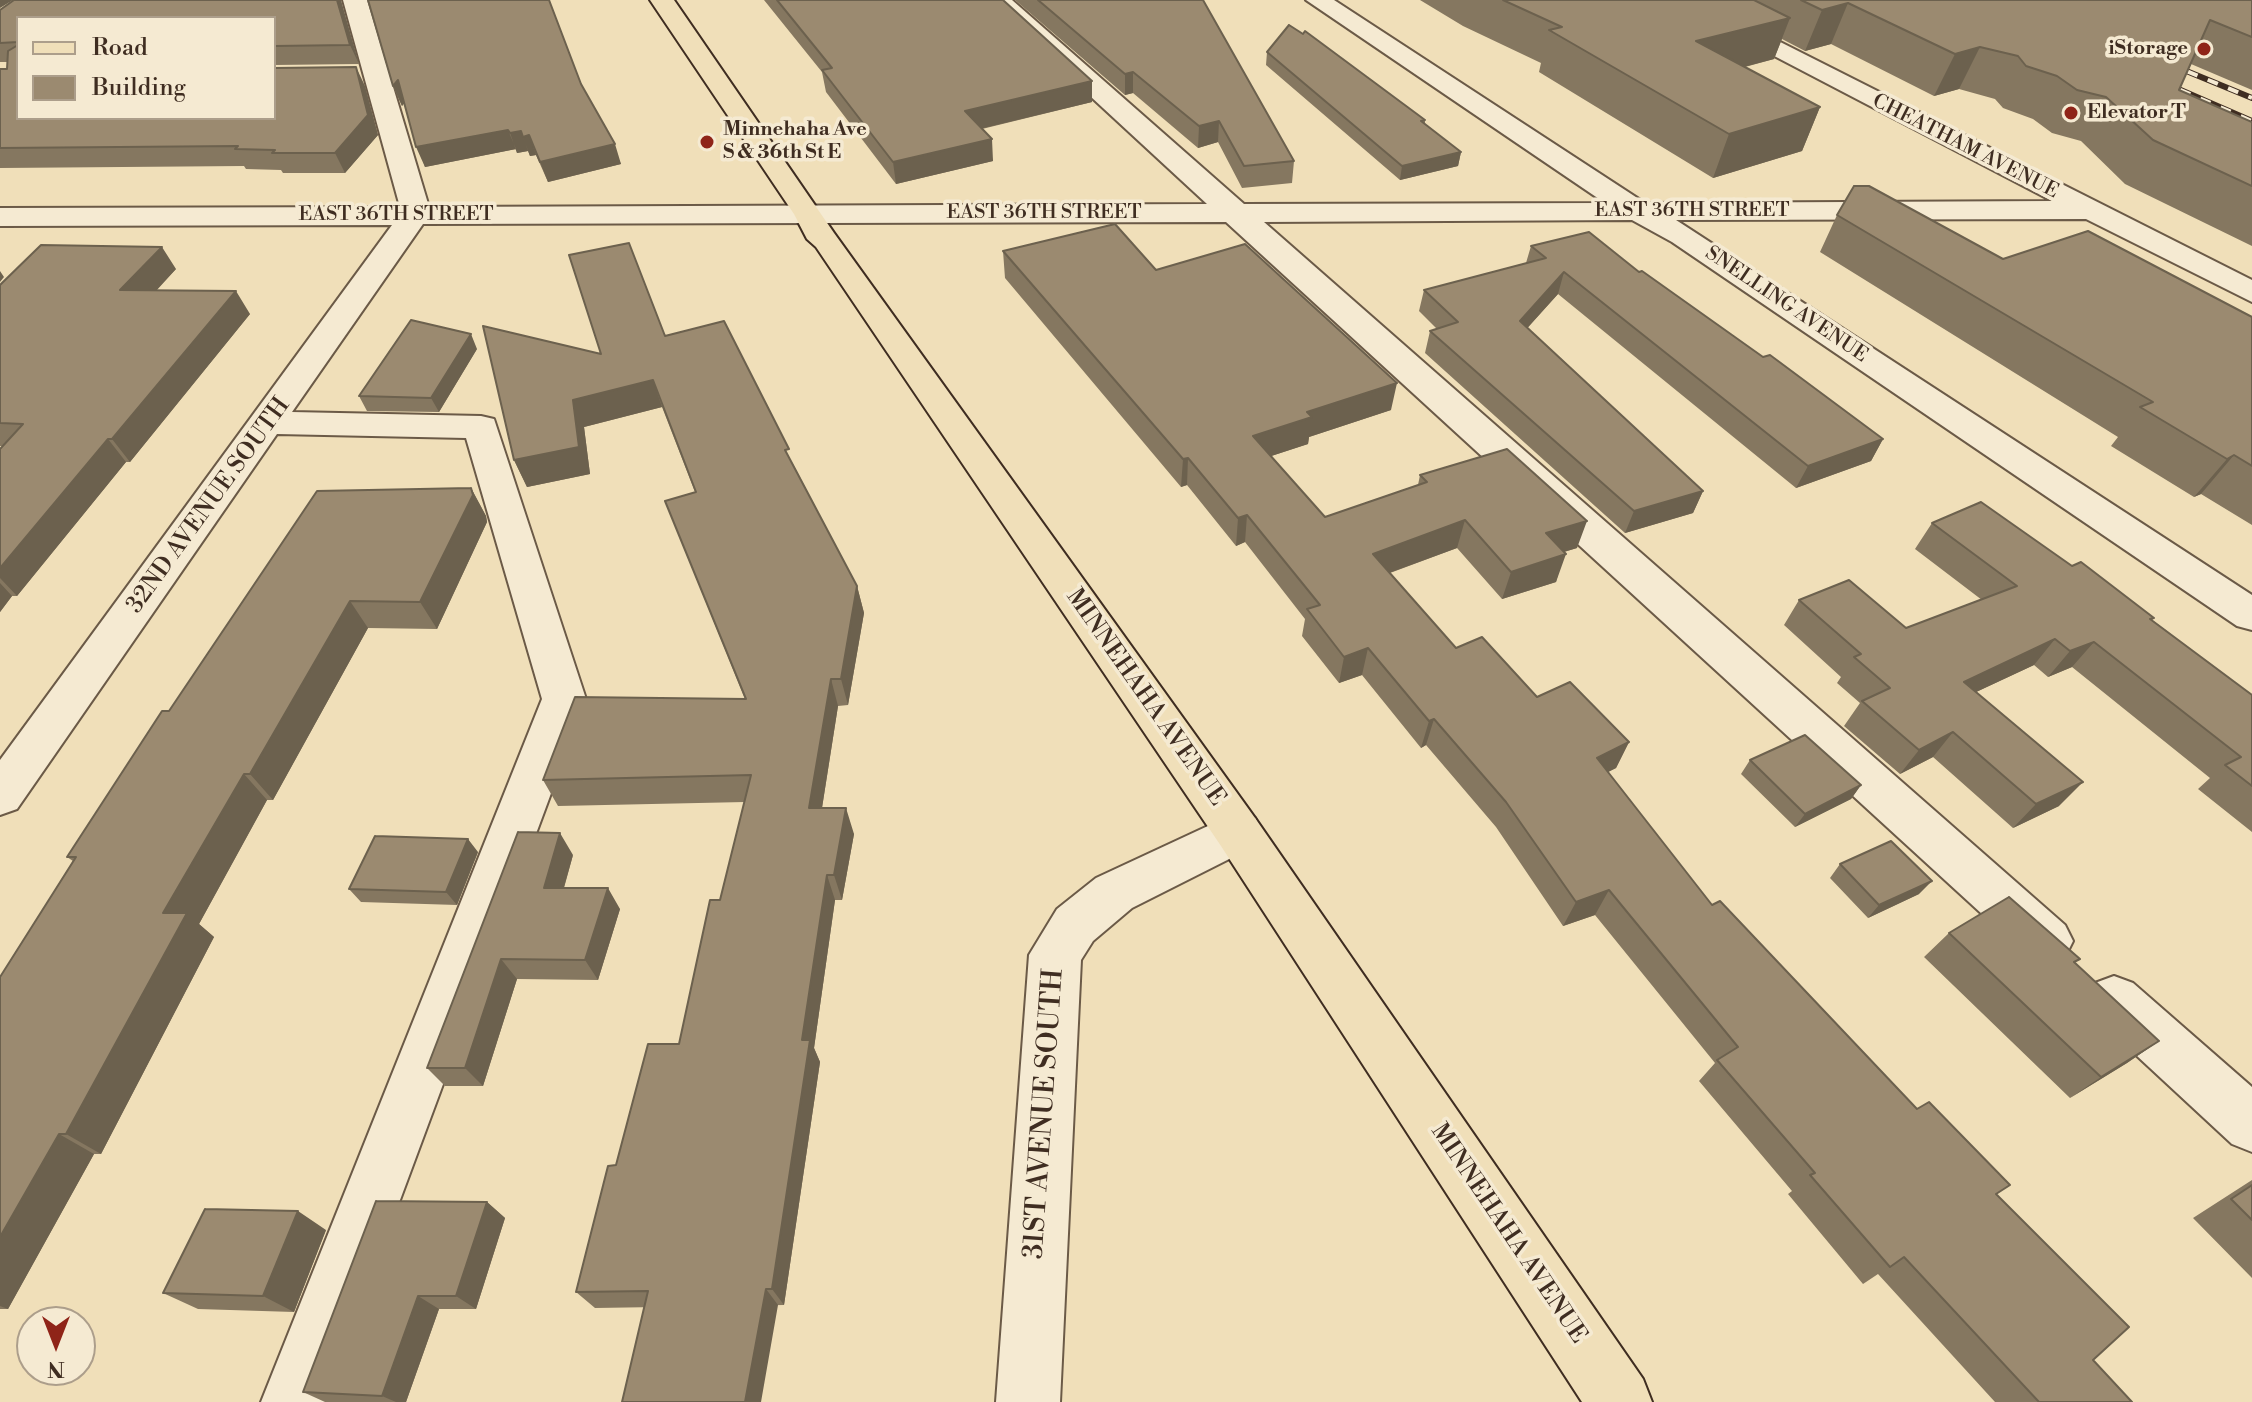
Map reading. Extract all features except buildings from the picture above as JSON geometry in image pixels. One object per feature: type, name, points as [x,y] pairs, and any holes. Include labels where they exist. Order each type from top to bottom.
[{"type":"main road","name":"MINNEHAHA AVENUE","points":[[662,0],[809,214],[822,239],[827,241],[1238,832],[1620,1402]]},
{"type":"street","points":[[355,0],[413,192],[415,214]]},
{"type":"street","points":[[998,0],[1230,212],[2252,1124]]},
{"type":"street","name":"SNELLING AVENUE","points":[[1318,0],[1639,212],[1683,236],[2252,615]]},
{"type":"street","name":"CHEATHAM AVENUE","points":[[1679,0],[2252,292]]},
{"type":"street","points":[[348,76],[377,75]]},
{"type":"street","name":"EAST 36TH STREET","points":[[0,217],[2087,210]]},
{"type":"street","name":"32ND AVENUE SOUTH","points":[[0,796],[269,423],[415,214]]},
{"type":"street","points":[[61,244],[86,217]]},
{"type":"street","points":[[269,423],[481,427],[564,699],[293,1402]]},
{"type":"street","name":"31ST AVENUE SOUTH","points":[[1028,1402],[1055,955],[1075,925],[1114,893],[1238,832]]},
{"type":"railway","points":[[2167,63],[2252,98]]},
{"type":"railway","points":[[2160,81],[2252,121]]},
{"type":"place","name":"iStorage","points":[[2204,49]]},
{"type":"place","name":"Elevator T","points":[[2071,113]]},
{"type":"place","name":"Minnehaha Ave S & 36th St E","points":[[707,142]]}]
